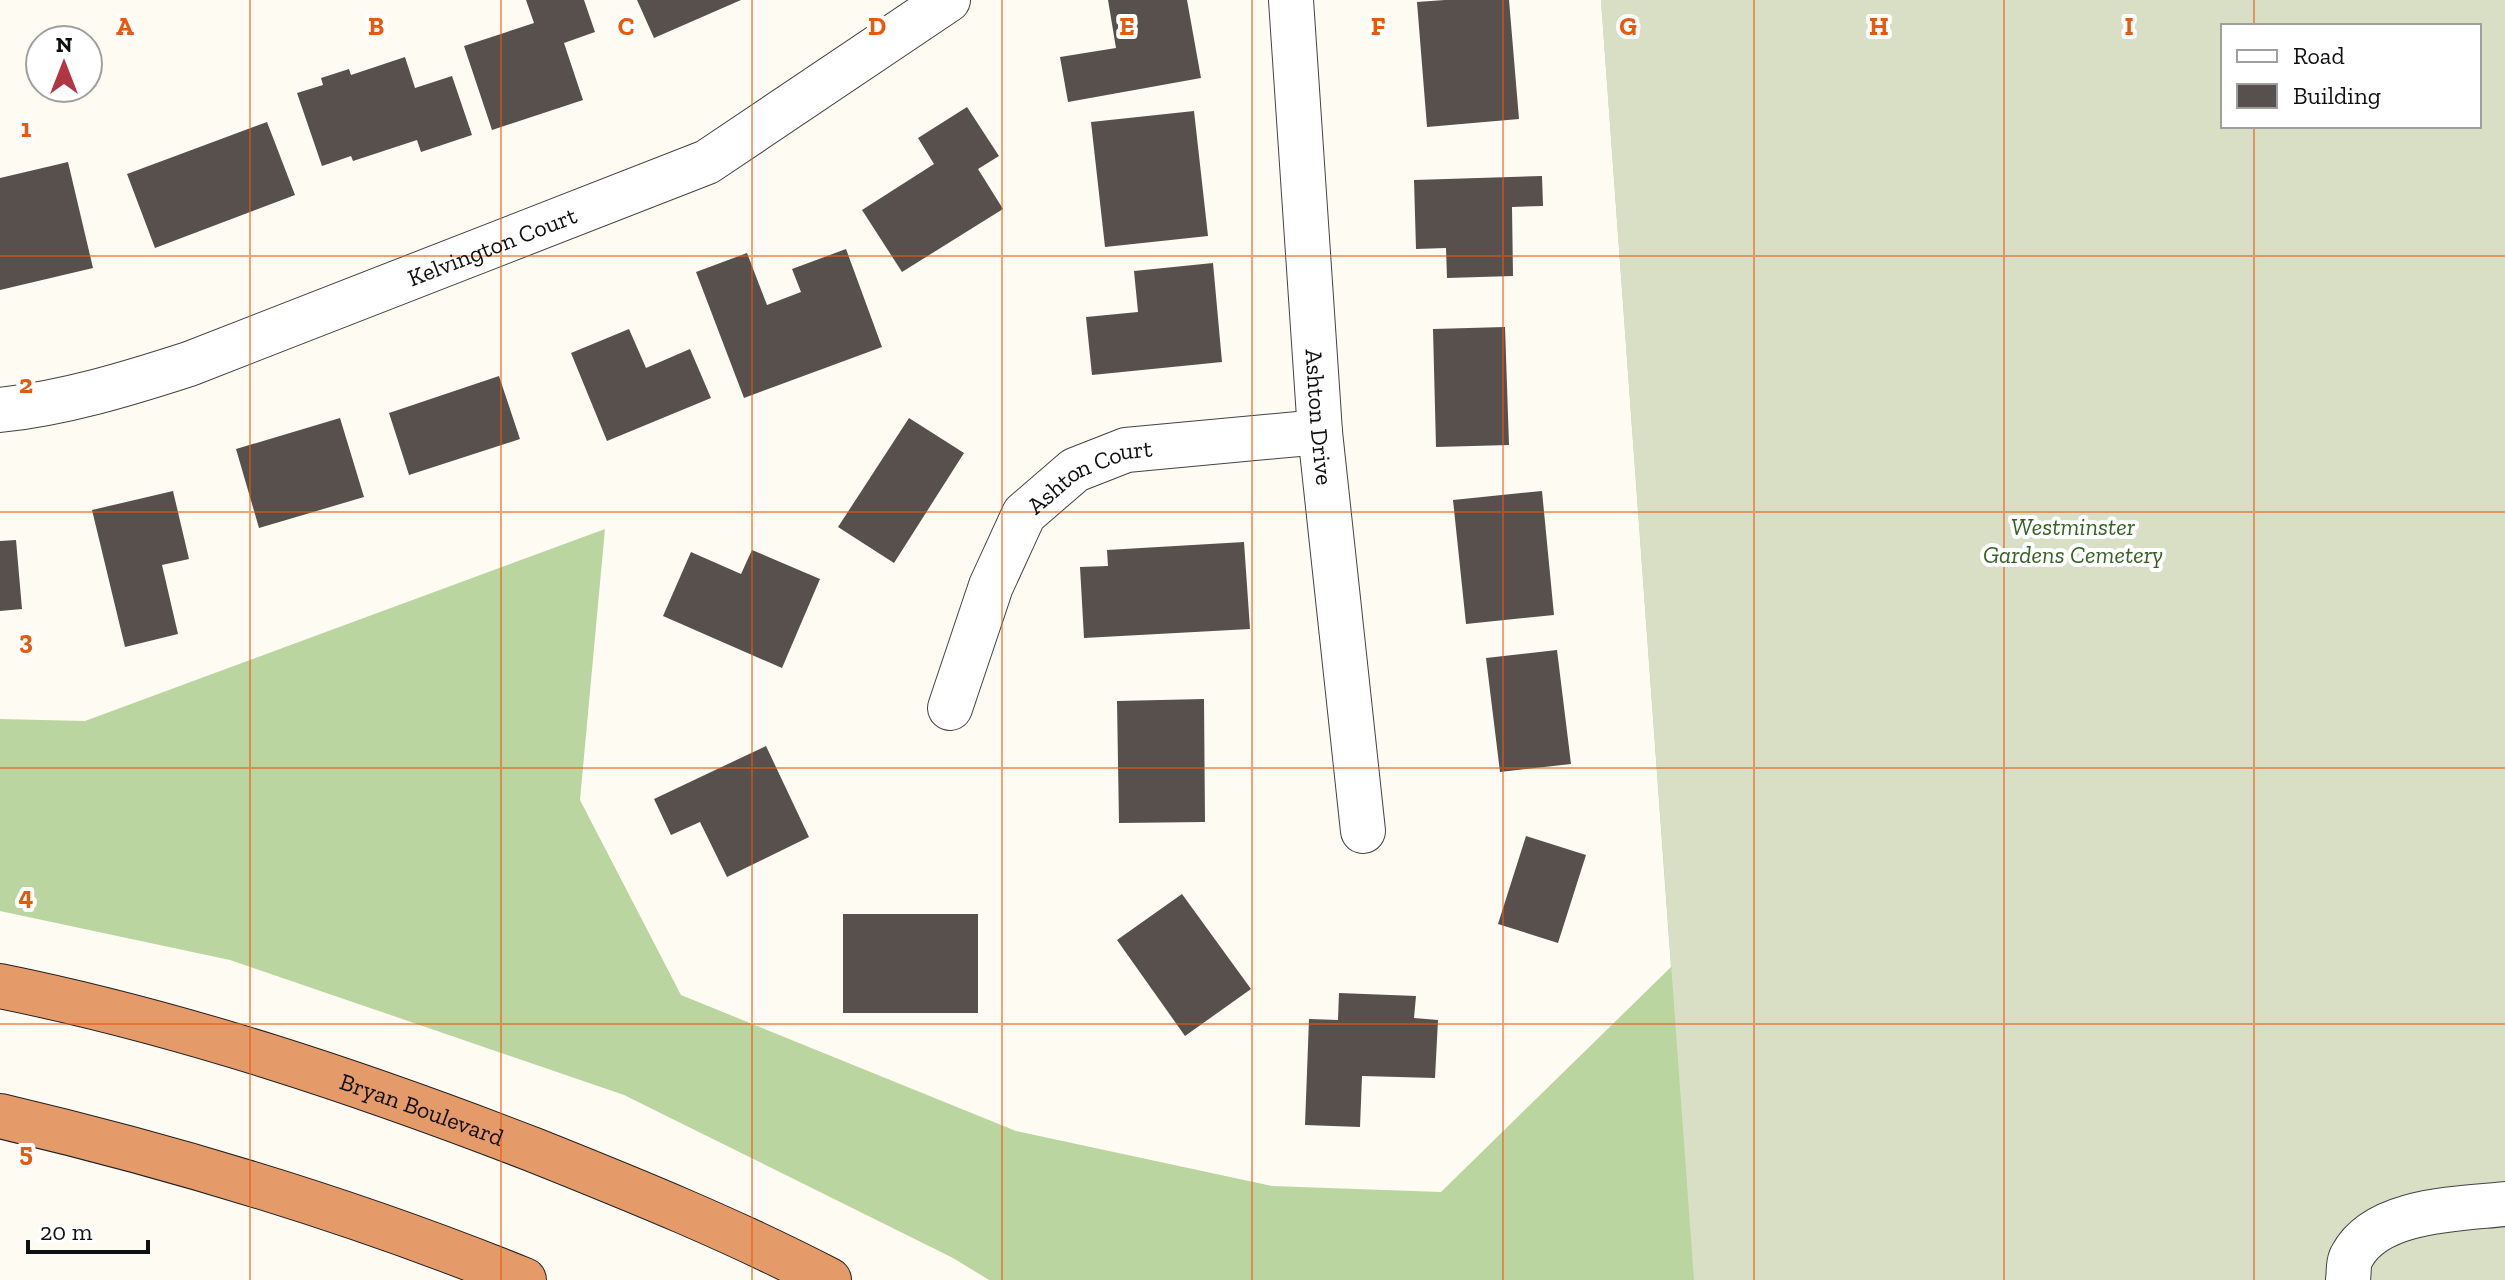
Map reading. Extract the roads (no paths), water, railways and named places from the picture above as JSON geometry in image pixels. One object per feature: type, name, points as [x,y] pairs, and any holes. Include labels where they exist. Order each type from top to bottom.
[{"type":"highway","name":"Bryan Boulevard","points":[[0,986],[150,1022],[302,1067],[450,1117],[667,1204],[760,1244],[829,1280]]},
{"type":"highway","points":[[0,1116],[95,1139],[307,1200],[437,1245],[524,1280]]},
{"type":"street","name":"Kelvington Court","points":[[0,410],[39,406],[189,364],[707,162],[782,115],[948,0]]},
{"type":"street","name":"Ashton Drive","points":[[1291,0],[1320,432],[1363,831]]},
{"type":"street","name":"Ashton Court","points":[[950,708],[991,586],[1024,514],[1075,470],[1126,450],[1320,432]]},
{"type":"street","points":[[2348,1280],[2351,1256],[2382,1225],[2430,1212],[2505,1204]]},
{"type":"park label","name":"Westminster Gardens Cemetery","points":[[2073,540]]}]
